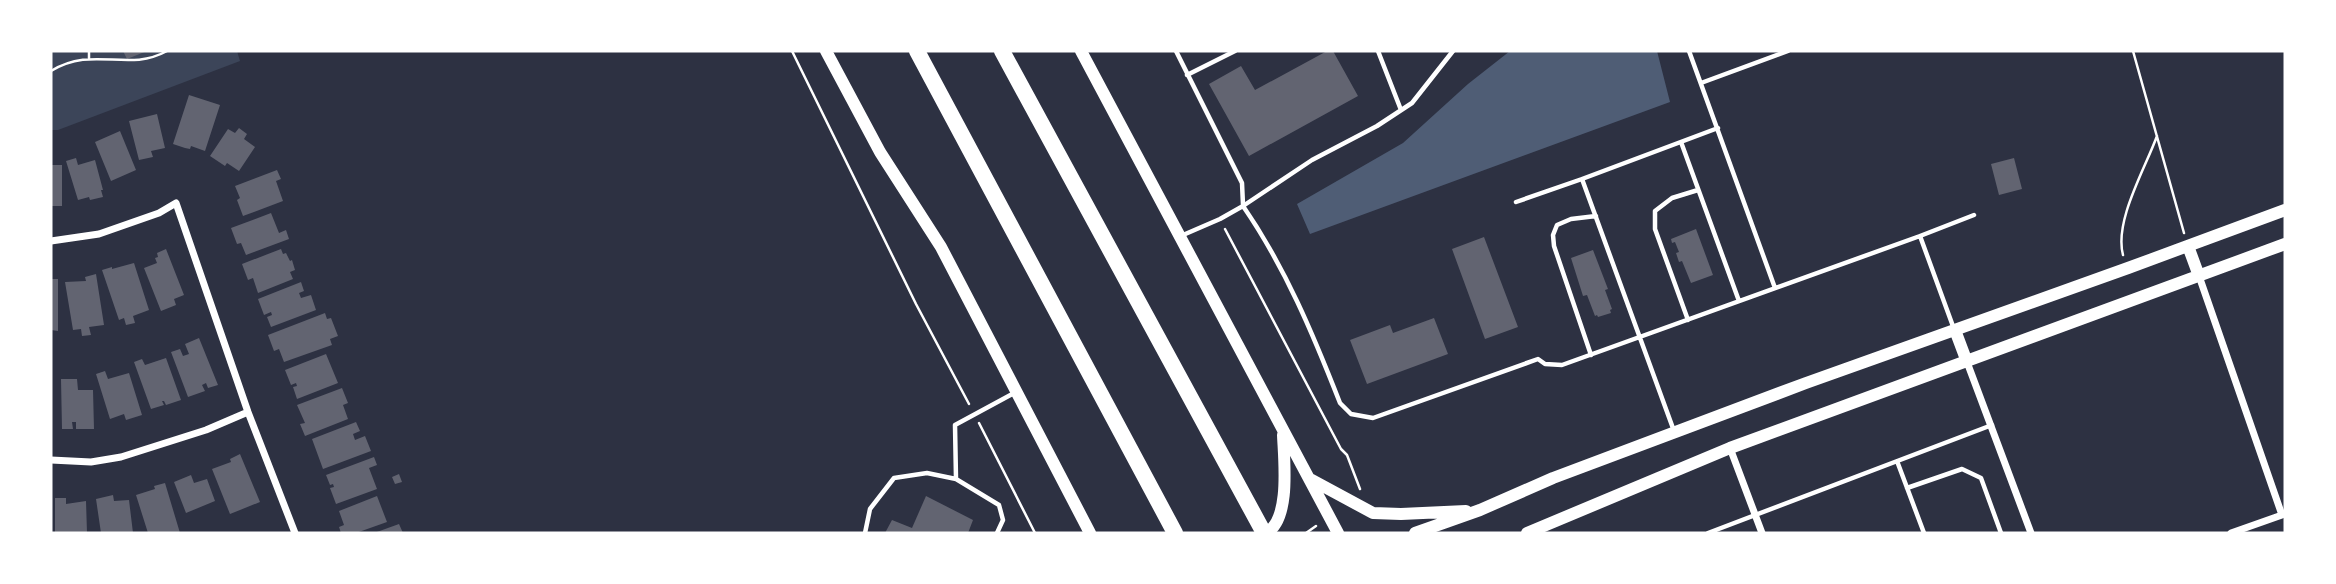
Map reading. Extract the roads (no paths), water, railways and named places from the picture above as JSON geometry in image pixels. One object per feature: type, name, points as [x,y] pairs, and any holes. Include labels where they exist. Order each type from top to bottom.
[{"type":"highway","points":[[917,51],[1175,533]]},
{"type":"highway","points":[[1002,51],[1265,533]]},
{"type":"main road","points":[[826,51],[880,152],[941,247],[1090,533]]},
{"type":"main road","points":[[1081,51],[1338,533]]},
{"type":"main road","points":[[1415,533],[1480,510],[1553,478],[1674,432],[2285,210]]},
{"type":"main road","points":[[1527,533],[1730,448],[2285,244]]},
{"type":"main road","points":[[2188,246],[2199,276]]},
{"type":"main road","points":[[1955,330],[1967,362]]},
{"type":"main road","points":[[1265,533],[1272,530],[1282,510],[1283,430]]},
{"type":"main road","points":[[1310,480],[1373,513],[1480,510]]},
{"type":"main road","points":[[1080,513],[1082,533]]},
{"type":"main road","points":[[1080,513],[1102,533]]},
{"type":"street","points":[[53,240],[99,234],[159,213],[176,203],[248,412],[295,533]]},
{"type":"street","points":[[2199,276],[2282,515],[2231,533]]},
{"type":"street","points":[[1967,362],[2031,533]]},
{"type":"street","points":[[51,460],[91,462],[121,457],[206,430],[248,412]]},
{"type":"street","points":[[1730,448],[1762,533]]},
{"type":"lane","points":[[1176,51],[1242,183],[1243,206],[1266,239],[1303,313],[1340,403],[1350,414],[1373,418],[1538,359],[1545,364],[1562,365],[1974,215]]},
{"type":"lane","points":[[1186,75],[1235,51]]},
{"type":"lane","points":[[1378,51],[1401,110]]},
{"type":"lane","points":[[1179,237],[1243,206],[1312,160],[1377,126],[1412,103],[1454,51]]},
{"type":"lane","points":[[1689,51],[1775,288]]},
{"type":"lane","points":[[1701,83],[1788,51]]},
{"type":"lane","points":[[1516,202],[1718,128]]},
{"type":"lane","points":[[1681,142],[1739,301]]},
{"type":"lane","points":[[1582,179],[1674,432]]},
{"type":"lane","points":[[1688,320],[1655,229],[1655,211],[1672,198],[1698,190]]},
{"type":"lane","points":[[1591,355],[1554,246],[1553,235],[1557,225],[1571,219],[1596,216]]},
{"type":"lane","points":[[1920,236],[1955,330]]},
{"type":"lane","points":[[956,478],[955,425],[1017,392]]},
{"type":"lane","points":[[1711,533],[1992,425]]},
{"type":"lane","points":[[1897,461],[1924,533]]},
{"type":"lane","points":[[1907,488],[1962,469],[1980,478],[2001,533]]},
{"type":"lane","points":[[865,533],[870,509],[894,478],[927,474],[956,478],[999,505],[1003,520],[997,533]]}]
